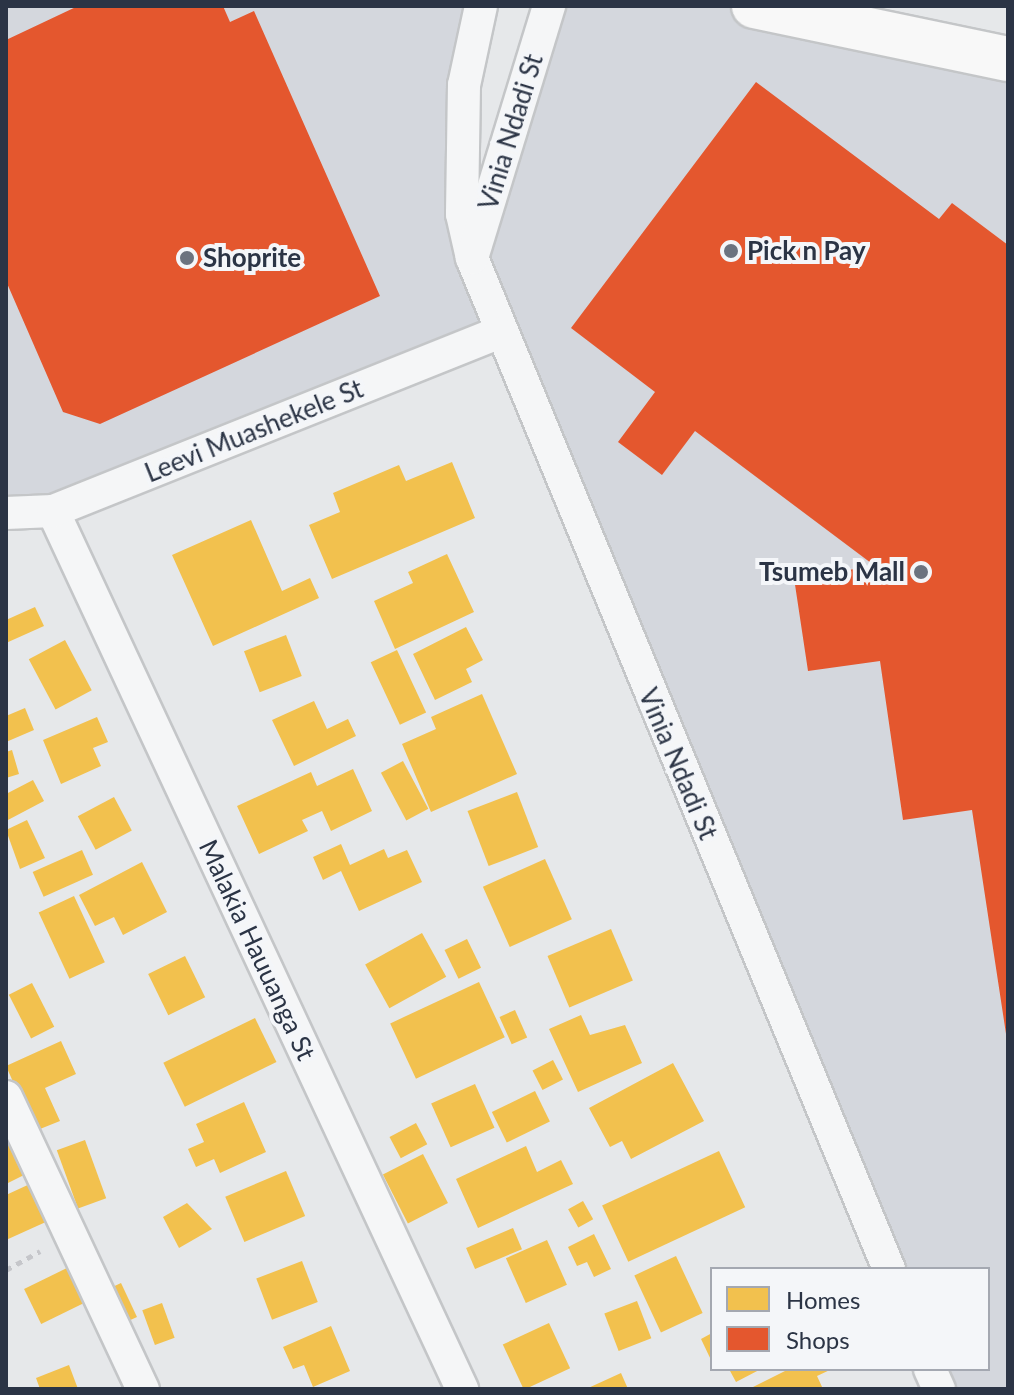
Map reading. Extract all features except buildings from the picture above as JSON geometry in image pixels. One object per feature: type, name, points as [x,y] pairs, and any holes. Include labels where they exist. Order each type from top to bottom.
[{"type":"highway","points":[[754,6],[1008,59]]},
{"type":"street","name":"Vinia Ndadi St","points":[[481,6],[464,85],[462,214],[472,258],[498,333],[888,1267]]},
{"type":"street","name":"Vinia Ndadi St","points":[[472,258],[549,6]]},
{"type":"street","name":"Leevi Muashekele St","points":[[6,513],[53,511],[498,333]]},
{"type":"street","name":"Malakia Hauuanga St","points":[[53,511],[462,1389]]},
{"type":"street","points":[[6,1097],[143,1389]]},
{"type":"shaded area","points":[[6,6],[481,6],[472,255],[549,6],[754,6],[1008,59],[1008,1389],[939,1389],[931,1371],[990,1371],[990,1267],[888,1267],[498,333],[6,513]]},
{"type":"place","name":"Pick n Pay","points":[[731,251]]},
{"type":"place","name":"Shoprite","points":[[187,258]]},
{"type":"place","name":"Tsumeb Mall","points":[[921,572]]}]
